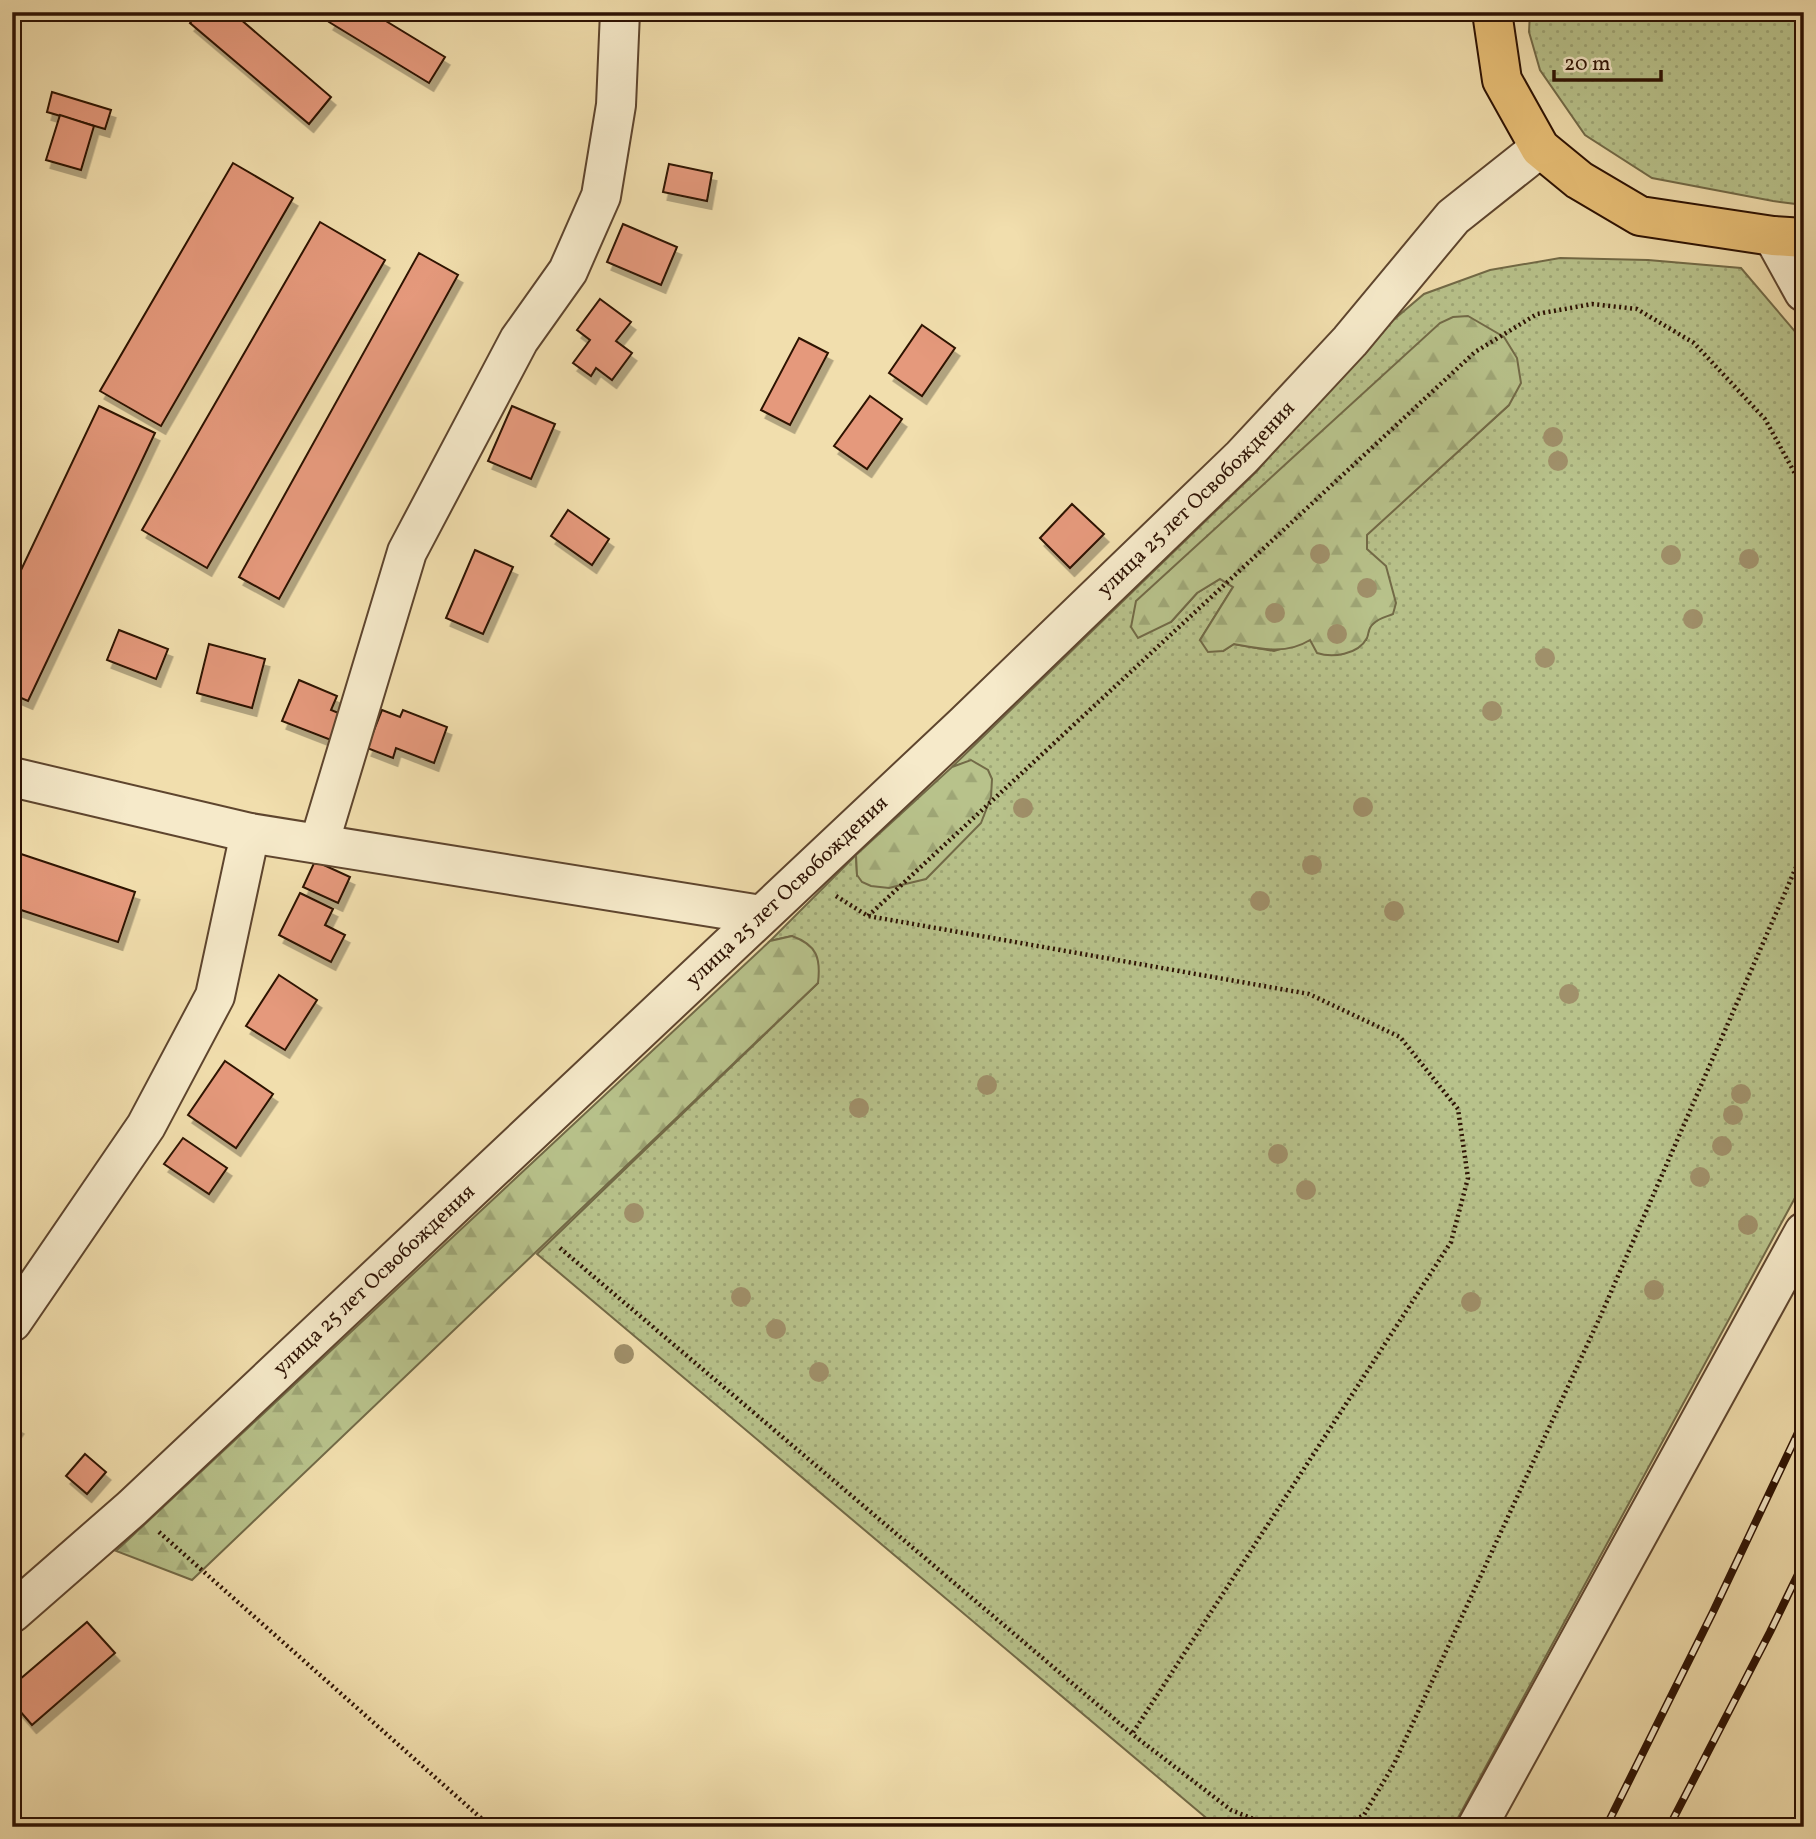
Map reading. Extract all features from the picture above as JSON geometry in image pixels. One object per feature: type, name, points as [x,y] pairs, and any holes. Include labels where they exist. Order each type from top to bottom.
[{"type":"main road","points":[[1492,12],[1502,80],[1540,148],[1579,180],[1640,216],[1788,237]]},
{"type":"street","points":[[319,844],[407,552],[519,340],[568,271],[601,196],[617,105],[620,12]]},
{"type":"street","name":"улица 25 лет Освобождения","points":[[12,1614],[132,1508],[974,715],[1242,457],[1350,341],[1453,217],[1540,148]]},
{"type":"street","points":[[1788,237],[1804,292]]},
{"type":"street","points":[[12,777],[250,833],[761,915]]},
{"type":"street","points":[[12,1322],[146,1126],[215,996],[250,833]]},
{"type":"street","points":[[1477,1827],[1804,1232]]},
{"type":"path","points":[[868,916],[1475,352],[1537,314],[1592,304],[1637,309],[1693,343],[1765,419],[1804,491]]},
{"type":"path","points":[[1340,1827],[1364,1815],[1394,1764],[1601,1315],[1804,849]]},
{"type":"path","points":[[802,876],[868,916],[1309,994],[1400,1037],[1458,1109],[1468,1178],[1451,1242],[1132,1734]]},
{"type":"path","points":[[560,1248],[1132,1734],[1231,1810],[1273,1827]]},
{"type":"path","points":[[132,1508],[491,1827]]},
{"type":"green space","points":[[1530,12],[1804,12],[1804,205],[1652,178],[1585,135],[1540,70],[1529,32]]},
{"type":"green space","points":[[1560,258],[1648,260],[1741,268],[1804,342],[1804,1177],[1453,1827],[1217,1827],[537,1254],[818,983],[792,936],[770,941],[856,855],[857,875],[971,761],[952,767],[1257,471],[1371,339],[1424,294],[1490,270]],"holes":[[[1509,405],[1366,535],[1366,549],[1380,618],[1370,626],[1366,640],[1310,640],[1274,651],[1234,644],[1223,651],[1200,640],[1233,587],[1220,579],[1197,593],[1171,622],[1131,627]]]},
{"type":"green space","points":[[1468,316],[1504,337],[1517,358],[1521,383],[1509,405],[1367,535],[1367,549],[1386,566],[1396,603],[1393,614],[1371,626],[1363,644],[1351,652],[1337,655],[1317,653],[1310,640],[1292,648],[1264,649],[1234,644],[1223,651],[1208,652],[1200,640],[1233,587],[1220,579],[1197,593],[1171,622],[1138,638],[1131,627],[1136,601],[1440,323],[1453,317]]},
{"type":"green space","points":[[971,760],[988,770],[992,779],[991,797],[981,823],[926,879],[889,888],[862,882],[857,875],[856,855],[952,767]]},
{"type":"green space","points":[[792,936],[807,944],[816,954],[819,966],[818,983],[192,1580],[116,1551],[770,941]]},
{"type":"building","points":[[199,12],[232,12],[331,97],[309,124],[190,23]]},
{"type":"building","points":[[335,12],[371,12],[445,57],[429,83],[329,22]]},
{"type":"building","points":[[52,92],[111,110],[105,129],[47,112]]},
{"type":"building","points":[[60,115],[94,126],[81,170],[46,160]]},
{"type":"building","points":[[233,163],[293,198],[161,426],[100,391]]},
{"type":"building","points":[[669,164],[712,173],[707,201],[663,192]]},
{"type":"building","points":[[320,222],[385,260],[207,568],[142,530]]},
{"type":"building","points":[[623,224],[677,247],[661,285],[607,262]]},
{"type":"building","points":[[419,253],[458,275],[279,599],[239,577]]},
{"type":"building","points":[[600,299],[631,322],[616,341],[632,353],[612,380],[596,368],[591,376],[573,363],[590,340],[577,330]]},
{"type":"building","points":[[922,325],[955,348],[922,396],[889,373]]},
{"type":"building","points":[[799,338],[828,353],[790,425],[761,410]]},
{"type":"building","points":[[870,396],[902,419],[867,469],[834,446]]},
{"type":"building","points":[[99,406],[155,433],[28,701],[12,694],[12,589]]},
{"type":"building","points":[[512,406],[555,424],[531,479],[488,461]]},
{"type":"building","points":[[1072,504],[1104,534],[1070,568],[1040,538]]},
{"type":"building","points":[[568,510],[609,539],[592,565],[551,536]]},
{"type":"building","points":[[475,550],[513,567],[483,634],[446,618]]},
{"type":"building","points":[[119,630],[168,649],[156,679],[107,660]]},
{"type":"building","points":[[209,644],[265,659],[252,708],[197,693]]},
{"type":"building","points":[[299,680],[337,696],[331,710],[341,714],[331,740],[282,721]]},
{"type":"building","points":[[382,710],[400,717],[403,710],[447,727],[434,763],[396,748],[393,758],[367,748]]},
{"type":"building","points":[[12,851],[135,892],[118,942],[12,907]]},
{"type":"building","points":[[315,861],[350,877],[338,903],[303,887]]},
{"type":"building","points":[[300,893],[333,909],[325,925],[345,935],[331,962],[279,935]]},
{"type":"building","points":[[279,975],[317,1000],[285,1050],[246,1026]]},
{"type":"building","points":[[225,1061],[273,1094],[236,1148],[188,1115]]},
{"type":"building","points":[[183,1138],[227,1168],[209,1194],[164,1164]]},
{"type":"building","points":[[12,1422],[19,1426],[12,1436]]},
{"type":"building","points":[[85,1454],[106,1472],[87,1494],[66,1476]]},
{"type":"building","points":[[87,1622],[115,1653],[32,1725],[12,1702],[12,1686]]},
{"type":"railway","points":[[1606,1827],[1713,1612],[1804,1420]]},
{"type":"railway","points":[[1669,1827],[1804,1562]]}]
